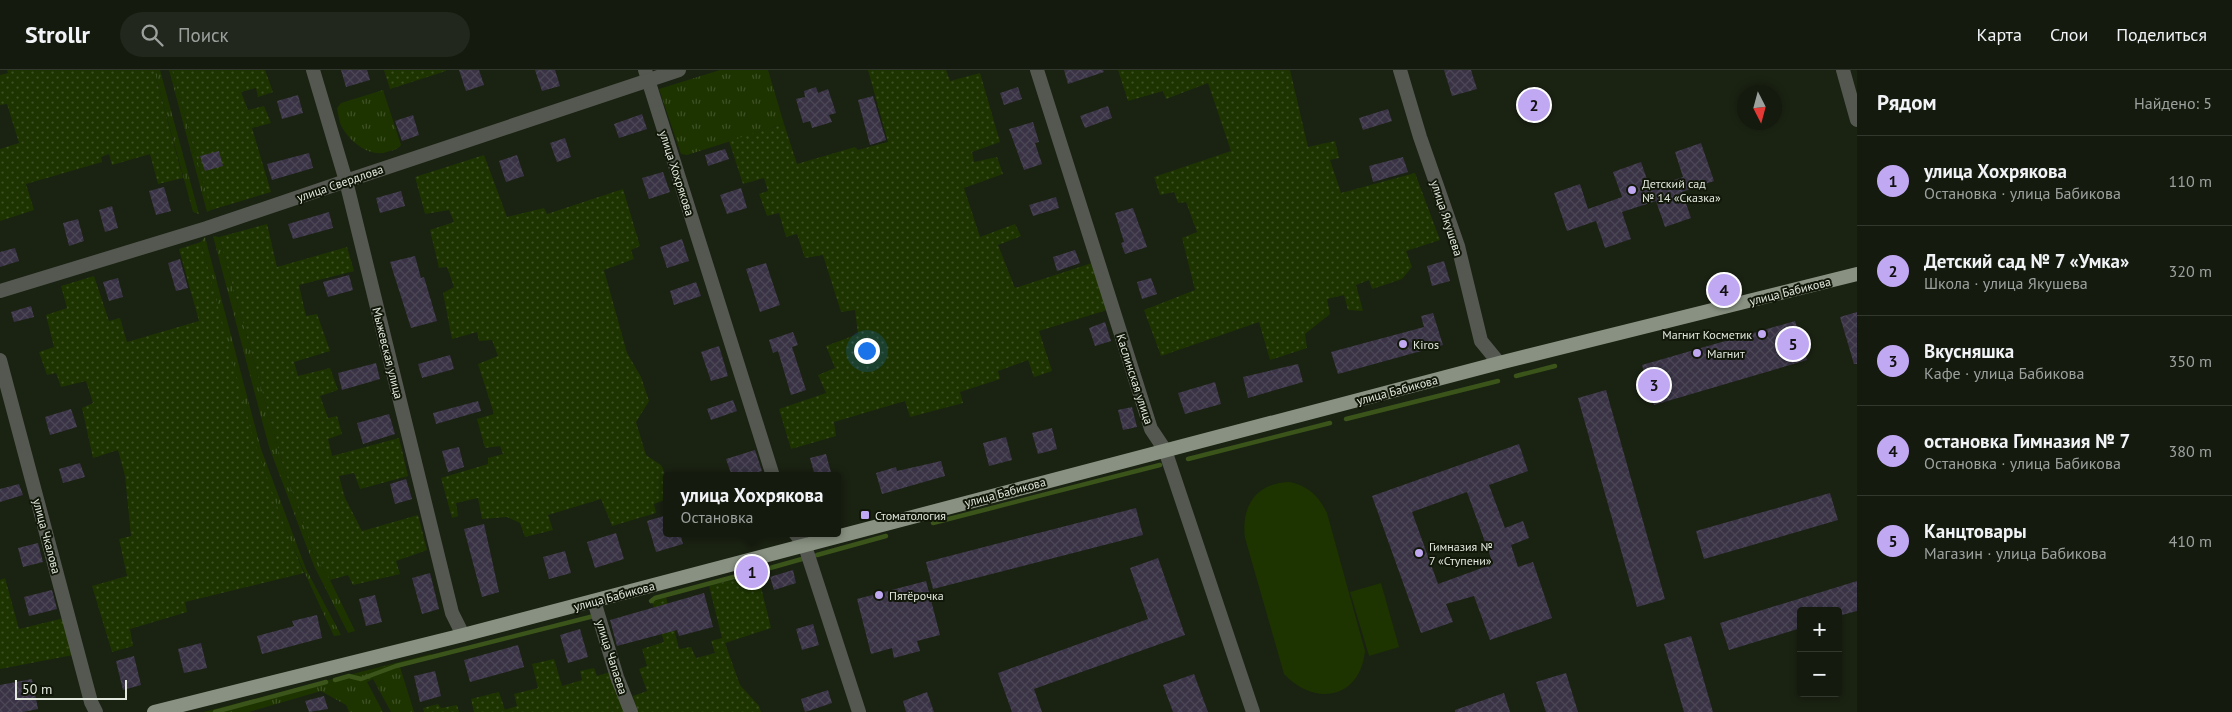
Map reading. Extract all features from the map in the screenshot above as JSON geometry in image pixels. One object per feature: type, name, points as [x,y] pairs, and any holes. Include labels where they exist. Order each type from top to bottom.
[{"type":"main road","name":"улица Бабикова","points":[[841,536],[1499,363],[1857,274]]},
{"type":"main road","name":"улица Бабикова","points":[[154,712],[463,635],[839,537]]},
{"type":"street","name":"Мыжевская улица","points":[[313,70],[346,181],[452,614],[463,635]]},
{"type":"street","name":"улица Свердлова","points":[[0,291],[207,228],[646,75],[679,70]]},
{"type":"street","name":"Каслинская улица","points":[[1037,70],[1151,429],[1165,450],[1252,712]]},
{"type":"street","name":"улица Якушева","points":[[1400,70],[1420,137],[1458,246],[1481,341],[1499,363]]},
{"type":"street","points":[[1843,70],[1857,120]]},
{"type":"street","name":"улица Хохрякова","points":[[646,75],[773,472]]},
{"type":"street","name":"улица Чкалова","points":[[0,360],[91,702],[96,712]]},
{"type":"street","points":[[798,537],[805,546],[859,712]]},
{"type":"street","name":"улица Чапаева","points":[[594,601],[617,676],[631,712]]},
{"type":"green space","points":[[7,70],[154,70],[183,178],[158,184],[150,154],[112,165],[109,154],[101,157],[102,162],[26,184],[34,210],[0,221],[0,149],[19,143],[7,104],[0,105],[0,75],[8,73]]},
{"type":"green space","points":[[154,70],[160,70],[199,214],[193,212]]},
{"type":"green space","points":[[169,70],[172,70],[211,210],[207,212]]},
{"type":"green space","points":[[172,70],[265,70],[273,92],[258,97],[256,88],[241,92],[248,110],[264,106],[271,123],[252,128],[271,192],[211,210]]},
{"type":"green space","points":[[384,70],[446,70],[446,71],[390,89]]},
{"type":"green space","points":[[720,70],[768,70],[784,124],[687,155],[681,154],[659,89]]},
{"type":"green space","points":[[868,70],[946,70],[950,81],[980,73],[1000,142],[972,152],[974,162],[997,157],[1003,174],[964,188],[980,237],[1015,224],[1021,236],[998,245],[1015,288],[1092,263],[1107,310],[1039,331],[1052,371],[1034,377],[1028,360],[998,371],[1000,379],[960,392],[963,403],[910,417],[905,401],[834,422],[836,436],[791,449],[779,409],[826,393],[818,375],[835,368],[826,346],[858,334],[855,310],[841,312],[823,255],[805,258],[797,234],[786,237],[779,213],[767,216],[759,194],[768,191],[764,178],[743,184],[729,141],[784,124],[797,164],[855,147],[858,150],[888,142]]},
{"type":"green space","points":[[1118,70],[1290,70],[1308,147],[1335,141],[1339,158],[1330,160],[1341,193],[1415,173],[1440,240],[1406,251],[1412,267],[1402,279],[1372,289],[1369,280],[1356,285],[1363,311],[1348,310],[1344,295],[1327,299],[1330,314],[1305,334],[1307,348],[1270,360],[1259,322],[1161,356],[1144,310],[1195,290],[1182,238],[1197,232],[1186,202],[1178,203],[1174,192],[1160,195],[1154,177],[1231,151],[1208,83],[1166,99],[1163,91],[1128,101]]},
{"type":"green space","points":[[383,90],[401,145],[395,150],[380,153],[366,150],[348,136],[340,123],[337,108],[341,103]]},
{"type":"green space","points":[[484,155],[507,217],[544,208],[547,214],[623,189],[640,246],[631,250],[634,259],[604,270],[627,353],[641,377],[649,401],[636,422],[646,455],[662,466],[664,472],[663,501],[654,504],[656,513],[612,526],[601,499],[548,515],[553,530],[525,537],[520,523],[507,517],[482,519],[478,498],[456,503],[458,516],[452,518],[441,478],[488,464],[488,458],[503,454],[500,446],[485,448],[477,419],[494,414],[478,364],[498,356],[492,340],[479,341],[477,332],[452,339],[443,293],[454,287],[447,267],[439,268],[430,230],[454,222],[449,210],[425,214],[415,177]]},
{"type":"green space","points":[[267,224],[277,267],[347,247],[354,271],[299,285],[306,316],[317,314],[330,351],[294,362],[298,376],[330,368],[338,390],[320,396],[328,418],[337,416],[342,434],[328,439],[332,456],[399,438],[408,476],[360,489],[354,473],[339,476],[345,498],[362,531],[418,515],[427,550],[396,561],[400,574],[353,585],[348,575],[330,580],[314,554],[282,462],[219,237]]},
{"type":"green space","points":[[213,236],[219,237],[282,462],[314,554],[330,580],[355,631],[348,633],[314,566],[269,447]]},
{"type":"green space","points":[[205,237],[261,449],[306,569],[341,635],[334,636],[322,611],[289,536],[259,459],[201,242]]},
{"type":"green space","points":[[201,242],[252,434],[281,517],[304,573],[185,602],[187,612],[130,629],[133,646],[112,652],[92,586],[127,576],[119,539],[131,536],[125,476],[118,450],[93,458],[82,408],[93,403],[86,381],[61,387],[56,373],[47,375],[39,352],[54,347],[46,315],[67,308],[61,286],[94,276],[109,321],[120,318],[127,342],[199,321],[179,249]]},
{"type":"green space","points":[[1290,482],[1303,486],[1313,493],[1327,513],[1365,651],[1361,667],[1355,679],[1345,688],[1334,693],[1322,694],[1309,691],[1296,684],[1284,674],[1245,538],[1244,526],[1246,515],[1253,498],[1260,491],[1268,487],[1278,483]]},
{"type":"green space","points":[[742,577],[749,582],[759,579],[771,628],[725,643],[740,685],[759,706],[761,712],[638,712],[633,696],[647,691],[639,669],[647,666],[642,649],[664,642],[652,602],[666,597],[679,649],[691,647],[696,658],[715,653],[711,641],[722,638],[709,586]]},
{"type":"green space","points":[[5,578],[19,629],[64,618],[73,655],[0,669],[0,580]]},
{"type":"green space","points":[[1381,583],[1399,647],[1369,656],[1350,592]]},
{"type":"green space","points":[[431,654],[432,658],[400,667],[414,712],[391,712],[373,679],[367,682],[383,712],[349,712],[346,705],[321,691],[249,712],[203,712]]},
{"type":"green space","points":[[554,659],[562,686],[582,680],[580,671],[594,668],[597,676],[610,672],[625,712],[474,712],[471,699],[499,692],[505,710],[517,706],[514,694],[538,688],[532,664]]},
{"type":"green space","points":[[438,704],[441,708],[457,705],[459,712],[424,712],[423,708]]},
{"type":"building","points":[[341,70],[367,70],[370,80],[346,87]]},
{"type":"building","points":[[459,70],[479,70],[484,85],[466,91]]},
{"type":"building","points":[[535,70],[555,70],[560,86],[542,91]]},
{"type":"building","points":[[1064,70],[1103,70],[1104,72],[1068,84]]},
{"type":"building","points":[[1444,70],[1471,70],[1477,89],[1452,96]]},
{"type":"building","points":[[816,87],[818,93],[828,89],[836,113],[829,115],[832,122],[812,128],[810,121],[803,123],[796,99],[805,97],[804,91]]},
{"type":"building","points":[[1018,87],[1022,99],[1004,105],[1000,93]]},
{"type":"building","points":[[298,95],[303,113],[282,119],[277,101]]},
{"type":"building","points":[[873,96],[886,140],[870,145],[858,100]]},
{"type":"building","points":[[1108,106],[1112,118],[1085,128],[1080,116]]},
{"type":"building","points":[[1388,109],[1392,121],[1363,130],[1359,118]]},
{"type":"building","points":[[642,114],[647,129],[619,138],[614,124]]},
{"type":"building","points":[[413,115],[419,135],[402,141],[395,121]]},
{"type":"building","points":[[1033,122],[1039,142],[1035,143],[1042,164],[1024,170],[1009,129]]},
{"type":"building","points":[[565,138],[571,157],[557,162],[550,143]]},
{"type":"building","points":[[1701,143],[1714,181],[1682,192],[1691,218],[1665,227],[1656,201],[1622,212],[1631,239],[1605,248],[1596,221],[1567,231],[1554,193],[1580,184],[1588,209],[1622,197],[1613,172],[1641,162],[1650,188],[1683,177],[1675,152]]},
{"type":"building","points":[[725,149],[729,159],[708,166],[705,155]]},
{"type":"building","points":[[219,151],[223,166],[205,171],[200,156]]},
{"type":"building","points":[[309,153],[313,168],[272,180],[267,164]]},
{"type":"building","points":[[517,155],[524,176],[506,182],[499,161]]},
{"type":"building","points":[[1403,157],[1408,172],[1373,182],[1369,166]]},
{"type":"building","points":[[663,172],[670,192],[649,199],[642,178]]},
{"type":"building","points":[[164,187],[171,211],[156,215],[149,191]]},
{"type":"building","points":[[741,188],[747,208],[727,214],[720,195]]},
{"type":"building","points":[[401,191],[405,206],[380,213],[376,198]]},
{"type":"building","points":[[1056,197],[1059,208],[1033,216],[1029,205]]},
{"type":"building","points":[[112,206],[118,228],[105,232],[99,210]]},
{"type":"building","points":[[1133,208],[1147,247],[1125,254],[1121,243],[1124,242],[1115,213]]},
{"type":"building","points":[[329,212],[333,228],[293,239],[288,224]]},
{"type":"building","points":[[78,219],[84,241],[69,246],[63,223]]},
{"type":"building","points":[[682,239],[689,261],[667,268],[660,247]]},
{"type":"building","points":[[15,248],[19,261],[0,267],[0,252]]},
{"type":"building","points":[[1075,250],[1080,263],[1057,271],[1053,257]]},
{"type":"building","points":[[415,256],[421,278],[424,277],[437,321],[411,328],[390,262]]},
{"type":"building","points":[[180,259],[188,288],[176,291],[168,263]]},
{"type":"building","points":[[1444,261],[1450,281],[1432,286],[1427,266]]},
{"type":"building","points":[[766,263],[780,305],[760,312],[746,269]]},
{"type":"building","points":[[349,275],[353,290],[328,297],[323,282]]},
{"type":"building","points":[[118,278],[123,297],[109,301],[103,282]]},
{"type":"building","points":[[1151,278],[1157,294],[1142,299],[1137,282]]},
{"type":"building","points":[[696,282],[701,296],[674,305],[670,291]]},
{"type":"building","points":[[31,306],[34,317],[14,322],[11,312]]},
{"type":"building","points":[[1857,312],[1857,364],[1854,364],[1840,317]]},
{"type":"building","points":[[1433,313],[1443,345],[1338,374],[1331,352],[1424,327],[1421,316]]},
{"type":"building","points":[[1795,321],[1807,360],[1654,405],[1642,365]]},
{"type":"building","points":[[1105,322],[1111,341],[1095,346],[1089,328]]},
{"type":"building","points":[[793,332],[798,345],[792,347],[806,390],[791,395],[778,351],[773,353],[769,340]]},
{"type":"building","points":[[719,346],[728,376],[711,381],[701,352]]},
{"type":"building","points":[[450,355],[454,369],[422,378],[418,364]]},
{"type":"building","points":[[376,363],[380,379],[342,390],[338,373]]},
{"type":"building","points":[[1298,364],[1303,382],[1248,398],[1243,377]]},
{"type":"building","points":[[1215,382],[1221,404],[1185,414],[1178,393]]},
{"type":"building","points":[[1606,390],[1665,599],[1637,607],[1578,398]]},
{"type":"building","points":[[733,400],[737,411],[711,420],[707,409]]},
{"type":"building","points":[[478,401],[481,411],[436,424],[433,413]]},
{"type":"building","points":[[1132,407],[1137,427],[1123,430],[1118,410]]},
{"type":"building","points":[[71,409],[77,427],[50,435],[45,417]]},
{"type":"building","points":[[389,414],[395,434],[363,444],[357,423]]},
{"type":"building","points":[[1052,428],[1057,449],[1038,454],[1032,433]]},
{"type":"building","points":[[1006,437],[1012,460],[989,466],[983,443]]},
{"type":"building","points":[[1519,444],[1528,471],[1489,485],[1505,528],[1523,521],[1529,538],[1511,545],[1518,567],[1533,562],[1552,618],[1490,640],[1474,596],[1446,604],[1453,622],[1421,633],[1372,496]],"holes":[[[1467,492],[1493,564],[1438,584],[1412,512]]]},
{"type":"building","points":[[459,447],[464,467],[448,472],[442,451]]},
{"type":"building","points":[[755,450],[762,471],[731,472],[726,459]]},
{"type":"building","points":[[826,454],[831,472],[814,472],[810,458]]},
{"type":"building","points":[[941,461],[945,476],[882,494],[876,473],[896,467],[897,471]]},
{"type":"building","points":[[80,463],[85,477],[63,483],[59,469]]},
{"type":"building","points":[[406,479],[412,499],[395,504],[390,484]]},
{"type":"building","points":[[19,484],[23,495],[0,502],[0,489]]},
{"type":"building","points":[[1830,493],[1838,520],[1704,559],[1696,531]]},
{"type":"building","points":[[1136,508],[1143,535],[933,589],[926,562]]},
{"type":"building","points":[[663,516],[663,537],[681,537],[683,544],[656,552],[647,521]]},
{"type":"building","points":[[484,524],[499,592],[482,597],[464,529]]},
{"type":"building","points":[[616,533],[624,559],[595,568],[587,542]]},
{"type":"building","points":[[38,543],[43,562],[23,567],[18,548]]},
{"type":"building","points":[[565,551],[571,573],[549,579],[543,557]]},
{"type":"building","points":[[1158,558],[1185,635],[1034,689],[1042,712],[1012,712],[998,673],[1148,619],[1130,568]]},
{"type":"building","points":[[793,570],[796,583],[774,590],[770,577]]},
{"type":"building","points":[[430,573],[439,609],[422,614],[412,578]]},
{"type":"building","points":[[926,581],[940,635],[917,641],[920,651],[894,658],[892,648],[871,654],[857,599]]},
{"type":"building","points":[[1857,581],[1857,611],[1842,615],[1842,607],[1797,607],[1797,629],[1729,650],[1720,623]]},
{"type":"building","points":[[52,590],[57,609],[29,616],[24,597]]},
{"type":"building","points":[[704,593],[713,627],[679,636],[677,630],[617,646],[610,620]]},
{"type":"building","points":[[375,595],[382,622],[366,626],[359,599]]},
{"type":"building","points":[[317,615],[322,638],[262,654],[257,636],[294,626],[292,621]]},
{"type":"building","points":[[813,624],[819,645],[802,650],[796,629]]},
{"type":"building","points":[[580,629],[588,657],[568,663],[560,635]]},
{"type":"building","points":[[1691,636],[1713,712],[1684,712],[1664,644]]},
{"type":"building","points":[[201,643],[207,668],[184,673],[178,649]]},
{"type":"building","points":[[518,645],[524,667],[470,682],[464,660]]},
{"type":"building","points":[[134,656],[141,685],[123,690],[116,661]]},
{"type":"building","points":[[435,671],[441,696],[420,702],[414,676]]},
{"type":"building","points":[[1566,673],[1578,712],[1546,712],[1536,682]]},
{"type":"building","points":[[1194,674],[1208,712],[1173,712],[1163,685]]},
{"type":"building","points":[[32,679],[38,709],[23,712],[0,712],[0,685]]},
{"type":"building","points":[[828,690],[832,703],[805,712],[801,699]]},
{"type":"building","points":[[927,692],[934,712],[906,712],[903,701]]},
{"type":"building","points":[[1504,693],[1510,712],[1455,712],[1455,710]]},
{"type":"building","points":[[324,696],[328,709],[309,712],[305,701]]},
{"type":"waterway","points":[[1516,376],[1555,366]]},
{"type":"waterway","points":[[1346,419],[1498,381]]},
{"type":"waterway","points":[[1188,459],[1330,423]]},
{"type":"waterway","points":[[933,523],[1160,465]]},
{"type":"waterway","points":[[817,555],[886,536]]},
{"type":"waterway","points":[[759,574],[763,570],[802,559]]},
{"type":"waterway","points":[[651,601],[655,598],[741,575],[747,577]]},
{"type":"waterway","points":[[335,680],[349,676],[361,679],[396,666],[594,616]]},
{"type":"waterway","points":[[215,712],[326,682]]},
{"type":"place","name":"Детский сад № 7 «Умка»","points":[[1534,105]]},
{"type":"place","name":"Детский сад № 14 «Сказка»","points":[[1632,190]]},
{"type":"place","name":"остановка Гимназия № 7","points":[[1724,290]]},
{"type":"place","name":"Магнит Косметик","points":[[1762,334]]},
{"type":"place","name":"Kiros","points":[[1403,344]]},
{"type":"place","name":"Канцтовары","points":[[1793,344]]},
{"type":"place","name":"Магнит","points":[[1697,353]]},
{"type":"place","name":"Вкусняшка","points":[[1654,385]]},
{"type":"place","name":"Стоматология","points":[[865,515]]},
{"type":"place","name":"Гимназия № 7 «Ступени»","points":[[1419,553]]},
{"type":"place","name":"улица Хохрякова","points":[[752,572]]},
{"type":"place","name":"Пятёрочка","points":[[879,595]]}]
